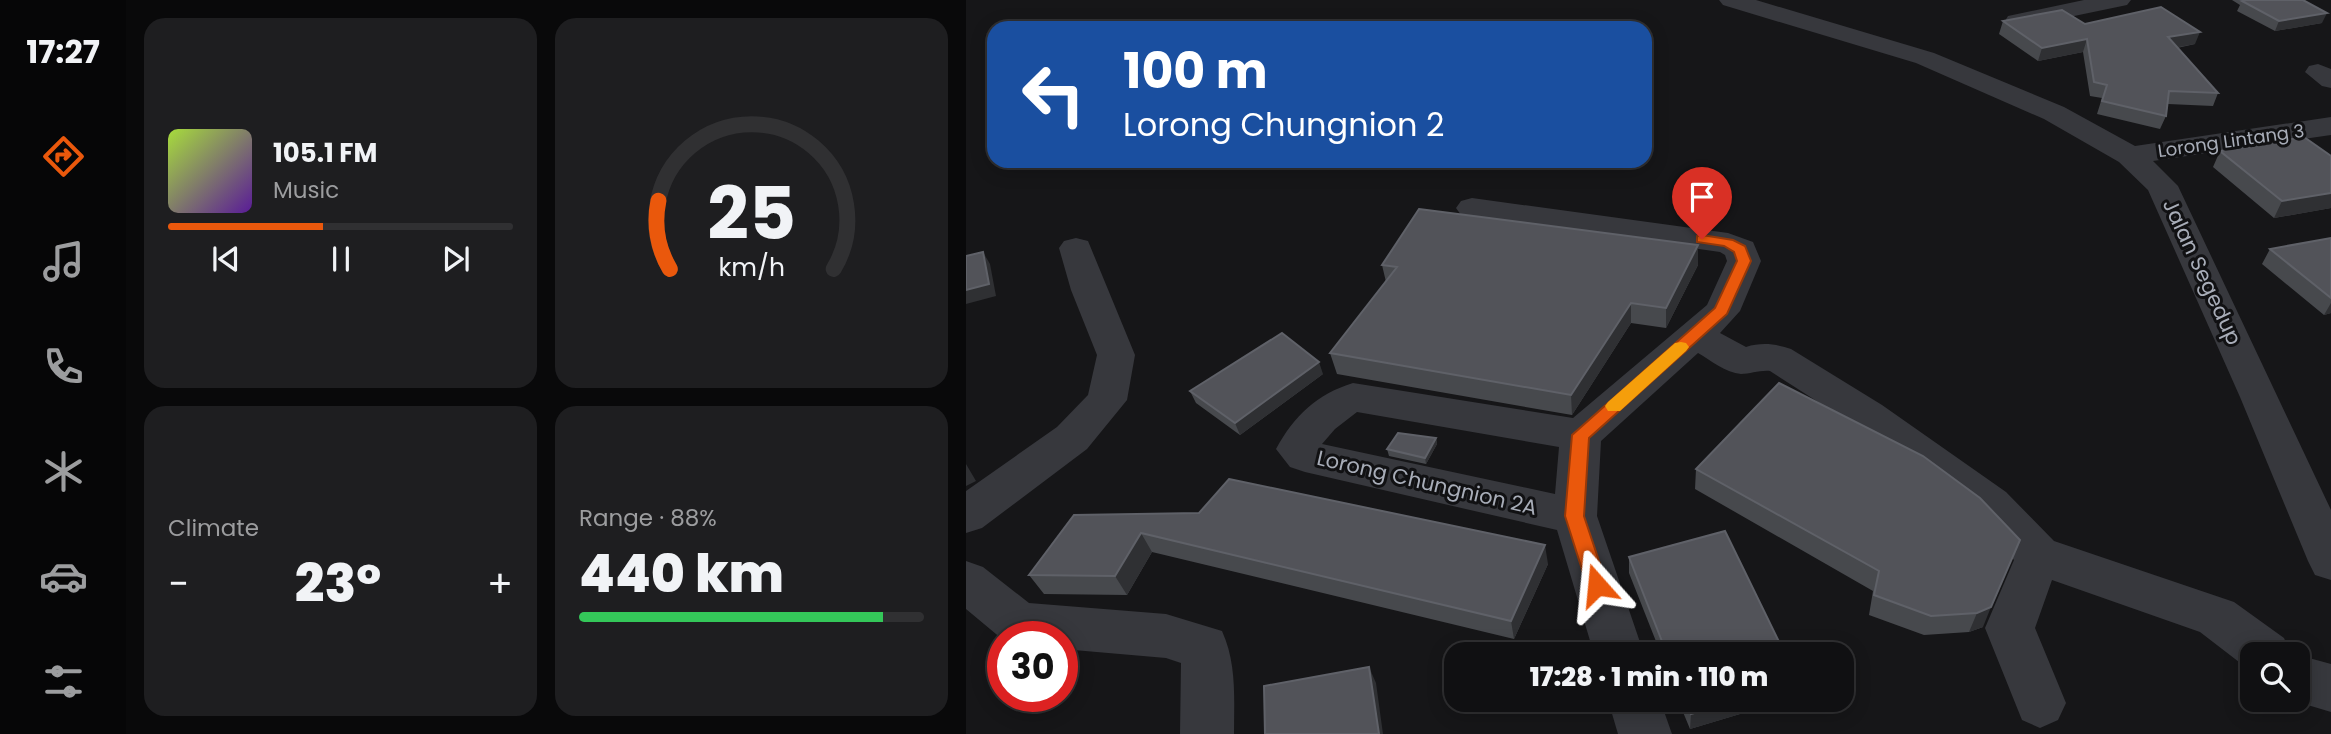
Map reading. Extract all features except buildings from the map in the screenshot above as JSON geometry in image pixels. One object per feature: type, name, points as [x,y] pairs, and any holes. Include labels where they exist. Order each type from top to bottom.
[{"type":"street","name":"Jalan Segedup","points":[[1731,0],[1924,58],[2054,113],[2130,156],[2162,186],[2260,397],[2331,561]]},
{"type":"street","points":[[2017,21],[2119,0]]},
{"type":"street","name":"Lorong Lintang 3","points":[[2130,156],[2331,126]]},
{"type":"street","points":[[1472,208],[1728,243],[1741,249],[1744,261],[1722,311],[1581,435],[1575,516],[1615,642]]},
{"type":"street","points":[[966,515],[1072,438],[1108,400],[1116,355],[1089,290],[1076,248]]},
{"type":"street","points":[[1695,335],[1742,361],[1756,357],[1778,358],[1868,415],[1990,504],[2042,560],[2058,561],[2217,617],[2250,642]]},
{"type":"street","name":"Lorong Chungnion 2A","points":[[1575,516],[1305,456],[1297,449],[1301,439],[1343,400],[1353,397],[1581,435]]},
{"type":"street","points":[[2040,703],[2010,628],[2033,568],[2042,560]]},
{"type":"street","points":[[966,580],[1019,624],[1166,636],[1204,647],[1208,672],[1207,734]]},
{"type":"street","points":[[2310,682],[2331,688]]},
{"type":"street","points":[[1638,712],[1645,734]]},
{"type":"slow traffic","points":[[1614,406],[1681,347]]},
{"type":"route","points":[[1597,585],[1575,516],[1581,435],[1722,311],[1744,261],[1741,249],[1728,243],[1702,239]]}]
